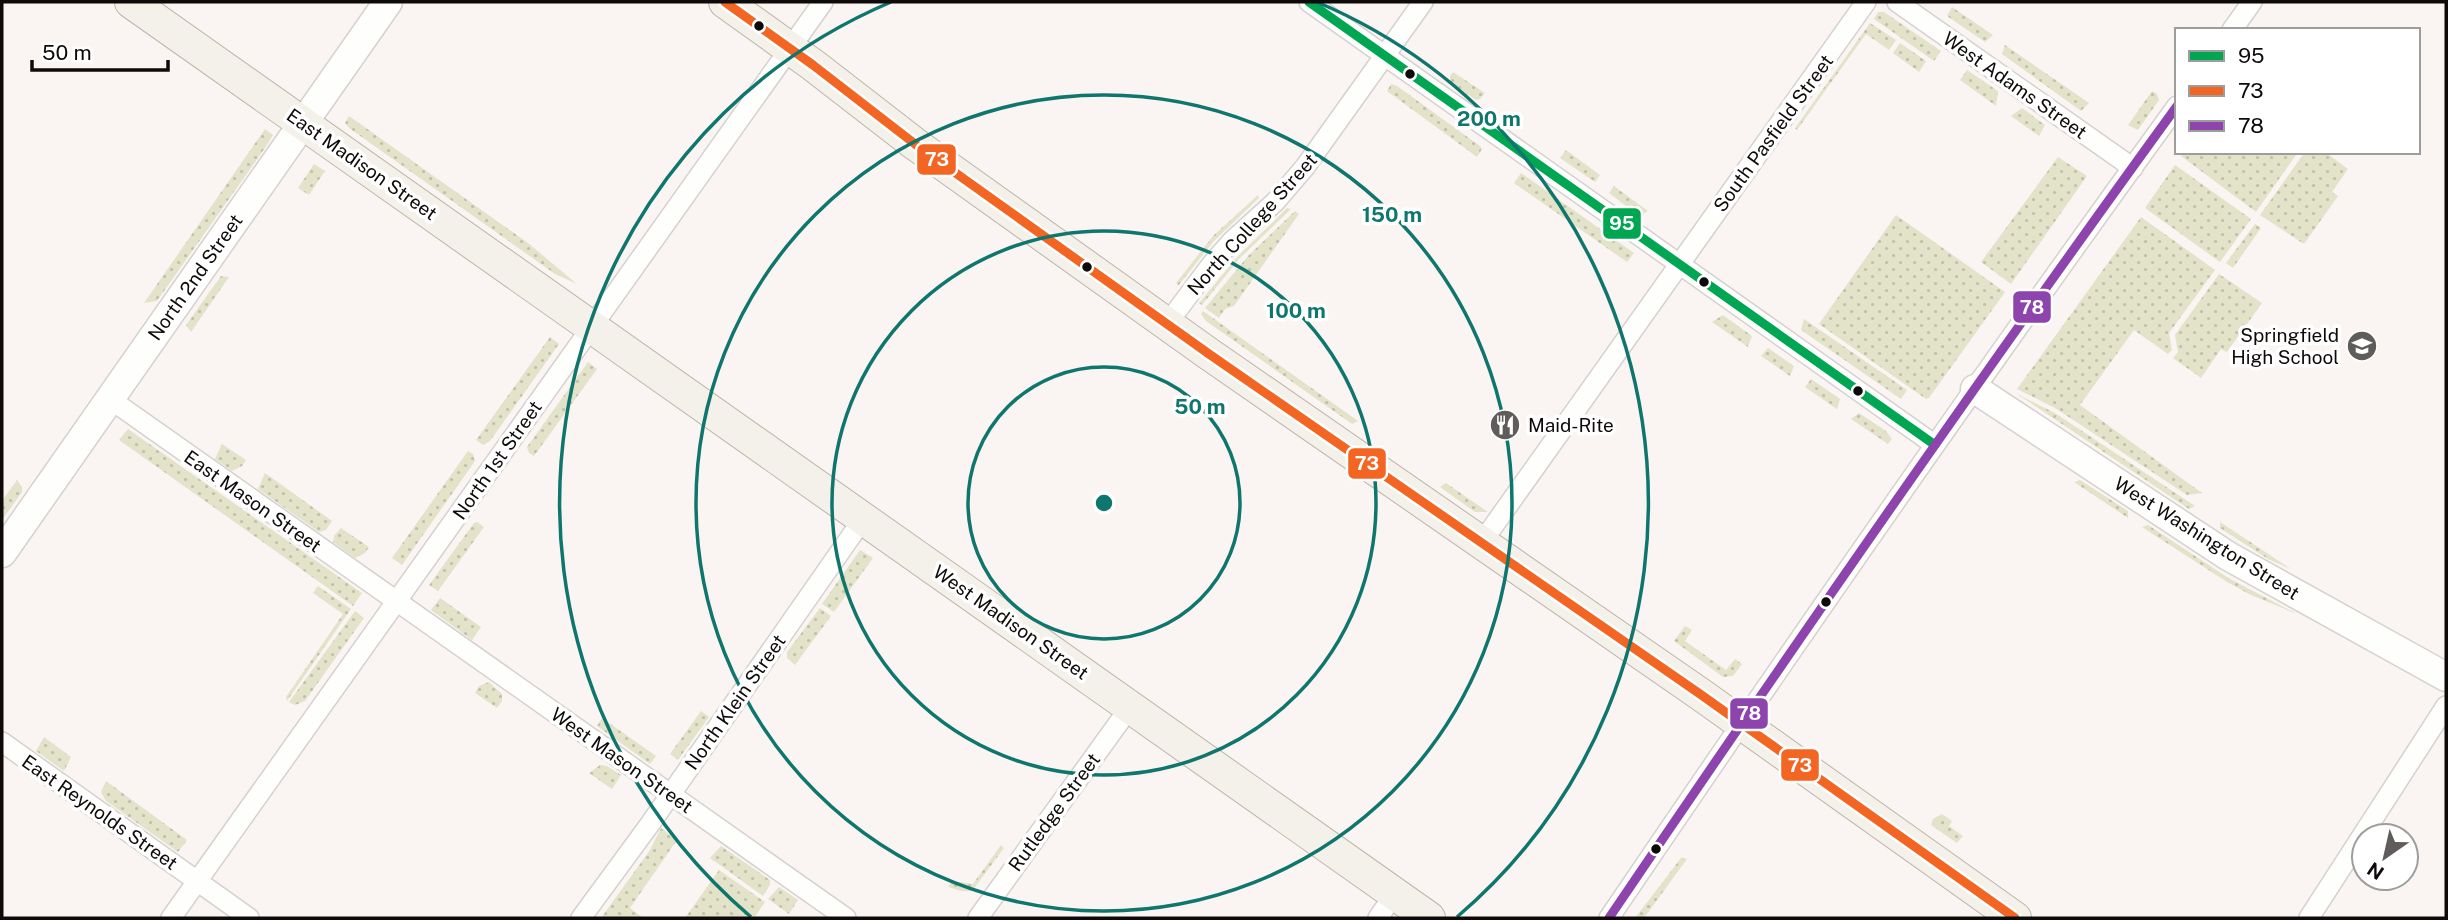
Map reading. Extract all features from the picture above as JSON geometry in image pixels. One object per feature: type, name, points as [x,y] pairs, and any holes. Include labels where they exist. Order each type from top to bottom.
[{"type":"main road","name":"East Madison Street","points":[[131,2],[592,326]]},
{"type":"main road","name":"North 2nd Street","points":[[2,553],[388,2]]},
{"type":"main road","points":[[725,2],[915,144],[1167,324],[1741,723],[2015,918]]},
{"type":"main road","name":"West Madison Street","points":[[592,326],[1130,707],[1387,906],[1429,918]]},
{"type":"main road","name":"West Washington Street","points":[[1975,389],[2228,556],[2446,677]]},
{"type":"street","name":"North 1st Street","points":[[171,918],[823,2]]},
{"type":"street","points":[[1309,2],[1935,445]]},
{"type":"street","name":"North College Street","points":[[1167,324],[1210,265],[1275,202],[1306,167],[1423,2]]},
{"type":"street","name":"South Pasfield Street","points":[[1482,542],[1866,2]]},
{"type":"street","name":"West Adams Street","points":[[1897,2],[2133,168]]},
{"type":"street","points":[[2233,28],[2252,2]]},
{"type":"street","points":[[1609,918],[1935,445],[2175,109]]},
{"type":"street","name":"East Mason Street","points":[[110,399],[397,602]]},
{"type":"street","name":"North Klein Street","points":[[581,918],[863,519]]},
{"type":"street","name":"West Mason Street","points":[[397,602],[846,918]]},
{"type":"street","points":[[2309,918],[2446,706]]},
{"type":"street","name":"Rutledge Street","points":[[978,918],[1130,707]]},
{"type":"street","name":"East Reynolds Street","points":[[2,742],[249,918]]},
{"type":"green space","points":[[1952,7],[1993,35],[1985,42],[1947,16]]},
{"type":"green space","points":[[1878,12],[1884,12],[1941,51],[1934,61],[1874,19]]},
{"type":"green space","points":[[1870,23],[1896,40],[1889,50],[1866,34],[1797,130],[1795,128]]},
{"type":"green space","points":[[1900,43],[1926,61],[1919,72],[1893,53]]},
{"type":"green space","points":[[2005,45],[2089,103],[2081,111],[2002,54]]},
{"type":"green space","points":[[1967,70],[1998,91],[1996,106],[1960,80]]},
{"type":"green space","points":[[1453,72],[1485,93],[1476,100],[1450,82]]},
{"type":"green space","points":[[1391,84],[1480,146],[1482,149],[1477,157],[1387,91]]},
{"type":"green space","points":[[2152,91],[2157,94],[2159,100],[2138,130],[2128,125]]},
{"type":"green space","points":[[2022,108],[2045,125],[2039,136],[2011,116]]},
{"type":"green space","points":[[349,116],[528,243],[577,284],[555,274],[349,128],[345,123]]},
{"type":"green space","points":[[265,129],[273,135],[265,148],[157,301],[144,303]]},
{"type":"green space","points":[[1566,150],[1600,175],[1595,182],[1560,158]]},
{"type":"green space","points":[[2182,154],[2297,154],[2256,212],[2181,156]]},
{"type":"green space","points":[[2304,154],[2328,154],[2348,169],[2332,192],[2338,196],[2304,244],[2260,215]]},
{"type":"green space","points":[[2058,157],[2087,176],[2011,284],[1981,262]]},
{"type":"green space","points":[[314,164],[325,171],[309,195],[298,188]]},
{"type":"green space","points":[[2175,165],[2251,219],[2220,262],[2145,208]]},
{"type":"green space","points":[[1521,173],[1634,253],[1627,262],[1514,183]]},
{"type":"green space","points":[[1614,186],[1648,211],[1639,216],[1609,193]]},
{"type":"green space","points":[[1258,195],[1259,198],[1214,241],[1178,286],[1176,283],[1213,236]]},
{"type":"green space","points":[[1287,208],[1291,209],[1239,259],[1202,305],[1199,303],[1238,256]]},
{"type":"green space","points":[[1295,211],[1299,214],[1234,306],[1225,309],[1219,318],[1205,308],[1248,256]]},
{"type":"green space","points":[[1896,215],[2005,292],[1926,399],[1819,324]]},
{"type":"green space","points":[[2141,217],[2215,270],[2169,333],[2172,350],[2168,354],[2134,330],[2080,405],[2202,493],[2187,495],[2055,408],[2017,389]]},
{"type":"green space","points":[[2255,224],[2261,228],[2233,268],[2226,263]]},
{"type":"green space","points":[[2219,274],[2262,303],[2227,352],[2221,349],[2201,378],[2173,358],[2178,352],[2175,335]]},
{"type":"green space","points":[[221,276],[229,277],[191,332],[186,325]]},
{"type":"green space","points":[[1203,311],[1358,421],[1352,424],[1206,321],[1201,314]]},
{"type":"green space","points":[[1723,315],[1752,336],[1748,347],[1712,322]]},
{"type":"green space","points":[[1804,319],[1907,390],[1901,399],[1801,330]]},
{"type":"green space","points":[[550,337],[559,344],[490,441],[483,445],[476,440]]},
{"type":"green space","points":[[1768,348],[1794,366],[1790,376],[1761,356]]},
{"type":"green space","points":[[588,362],[597,369],[534,456],[529,453],[527,447]]},
{"type":"green space","points":[[1811,379],[1840,399],[1837,409],[1805,387]]},
{"type":"green space","points":[[2017,394],[2055,413],[2195,506],[2189,509]]},
{"type":"green space","points":[[1859,413],[1886,431],[1892,439],[1888,444],[1851,419]]},
{"type":"green space","points":[[128,429],[362,593],[353,606],[119,440]]},
{"type":"green space","points":[[222,444],[246,460],[242,466],[232,471],[215,459]]},
{"type":"green space","points":[[468,451],[473,454],[475,461],[402,565],[392,558]]},
{"type":"green space","points":[[265,473],[332,521],[326,530],[319,532],[258,489]]},
{"type":"green space","points":[[17,480],[22,492],[2,520],[2,501]]},
{"type":"green space","points":[[2080,480],[2128,511],[2128,518],[2074,482]]},
{"type":"green space","points":[[1446,483],[1488,512],[1475,512],[1440,487]]},
{"type":"green space","points":[[477,522],[484,527],[438,591],[429,585]]},
{"type":"green space","points":[[2220,522],[2291,569],[2268,559],[2220,528]]},
{"type":"green space","points":[[2148,525],[2230,579],[2297,614],[2227,582],[2142,527]]},
{"type":"green space","points":[[341,528],[369,547],[365,553],[355,558],[333,542],[334,536]]},
{"type":"green space","points":[[860,550],[873,558],[834,612],[822,604]]},
{"type":"green space","points":[[318,586],[351,609],[287,701],[286,697],[343,614],[313,593]]},
{"type":"green space","points":[[440,598],[481,627],[472,640],[431,610]]},
{"type":"green space","points":[[820,608],[831,616],[795,665],[787,658],[787,652]]},
{"type":"green space","points":[[355,611],[364,618],[305,701],[295,705],[289,702]]},
{"type":"green space","points":[[1685,626],[1692,630],[1685,641],[1726,670],[1735,659],[1742,664],[1733,676],[1723,677],[1674,641]]},
{"type":"green space","points":[[489,682],[502,694],[502,701],[497,708],[475,693],[479,686]]},
{"type":"green space","points":[[701,711],[709,717],[678,760],[670,754]]},
{"type":"green space","points":[[602,718],[656,756],[650,764],[597,726]]},
{"type":"green space","points":[[44,737],[71,757],[64,771],[36,751]]},
{"type":"green space","points":[[600,765],[607,766],[621,775],[612,789],[589,773]]},
{"type":"green space","points":[[106,781],[187,840],[178,852],[106,801],[101,792]]},
{"type":"green space","points":[[1942,814],[1952,821],[1949,826],[1963,836],[1957,843],[1931,825],[1933,819]]},
{"type":"green space","points":[[661,828],[677,840],[630,908],[643,918],[601,918],[650,850]]},
{"type":"green space","points":[[1001,845],[1004,848],[972,891],[948,887],[952,881],[973,884]]},
{"type":"green space","points":[[721,846],[770,880],[763,896],[710,858]]},
{"type":"green space","points":[[1681,858],[1687,859],[1644,918],[1635,918]]},
{"type":"green space","points":[[719,870],[765,902],[754,918],[685,918]]},
{"type":"green space","points":[[779,887],[798,900],[789,914],[768,899]]},
{"type":"transit line","name":"73","points":[[725,2],[813,65],[915,144],[1209,354],[1700,694],[2015,918]]},
{"type":"transit line","name":"95","points":[[1309,2],[1935,445]]},
{"type":"transit line","name":"78","points":[[1609,918],[1890,510],[2175,109]]},
{"type":"place","name":"Springfield High School","points":[[2362,346]]},
{"type":"place","name":"Maid-Rite","points":[[1505,425]]}]
